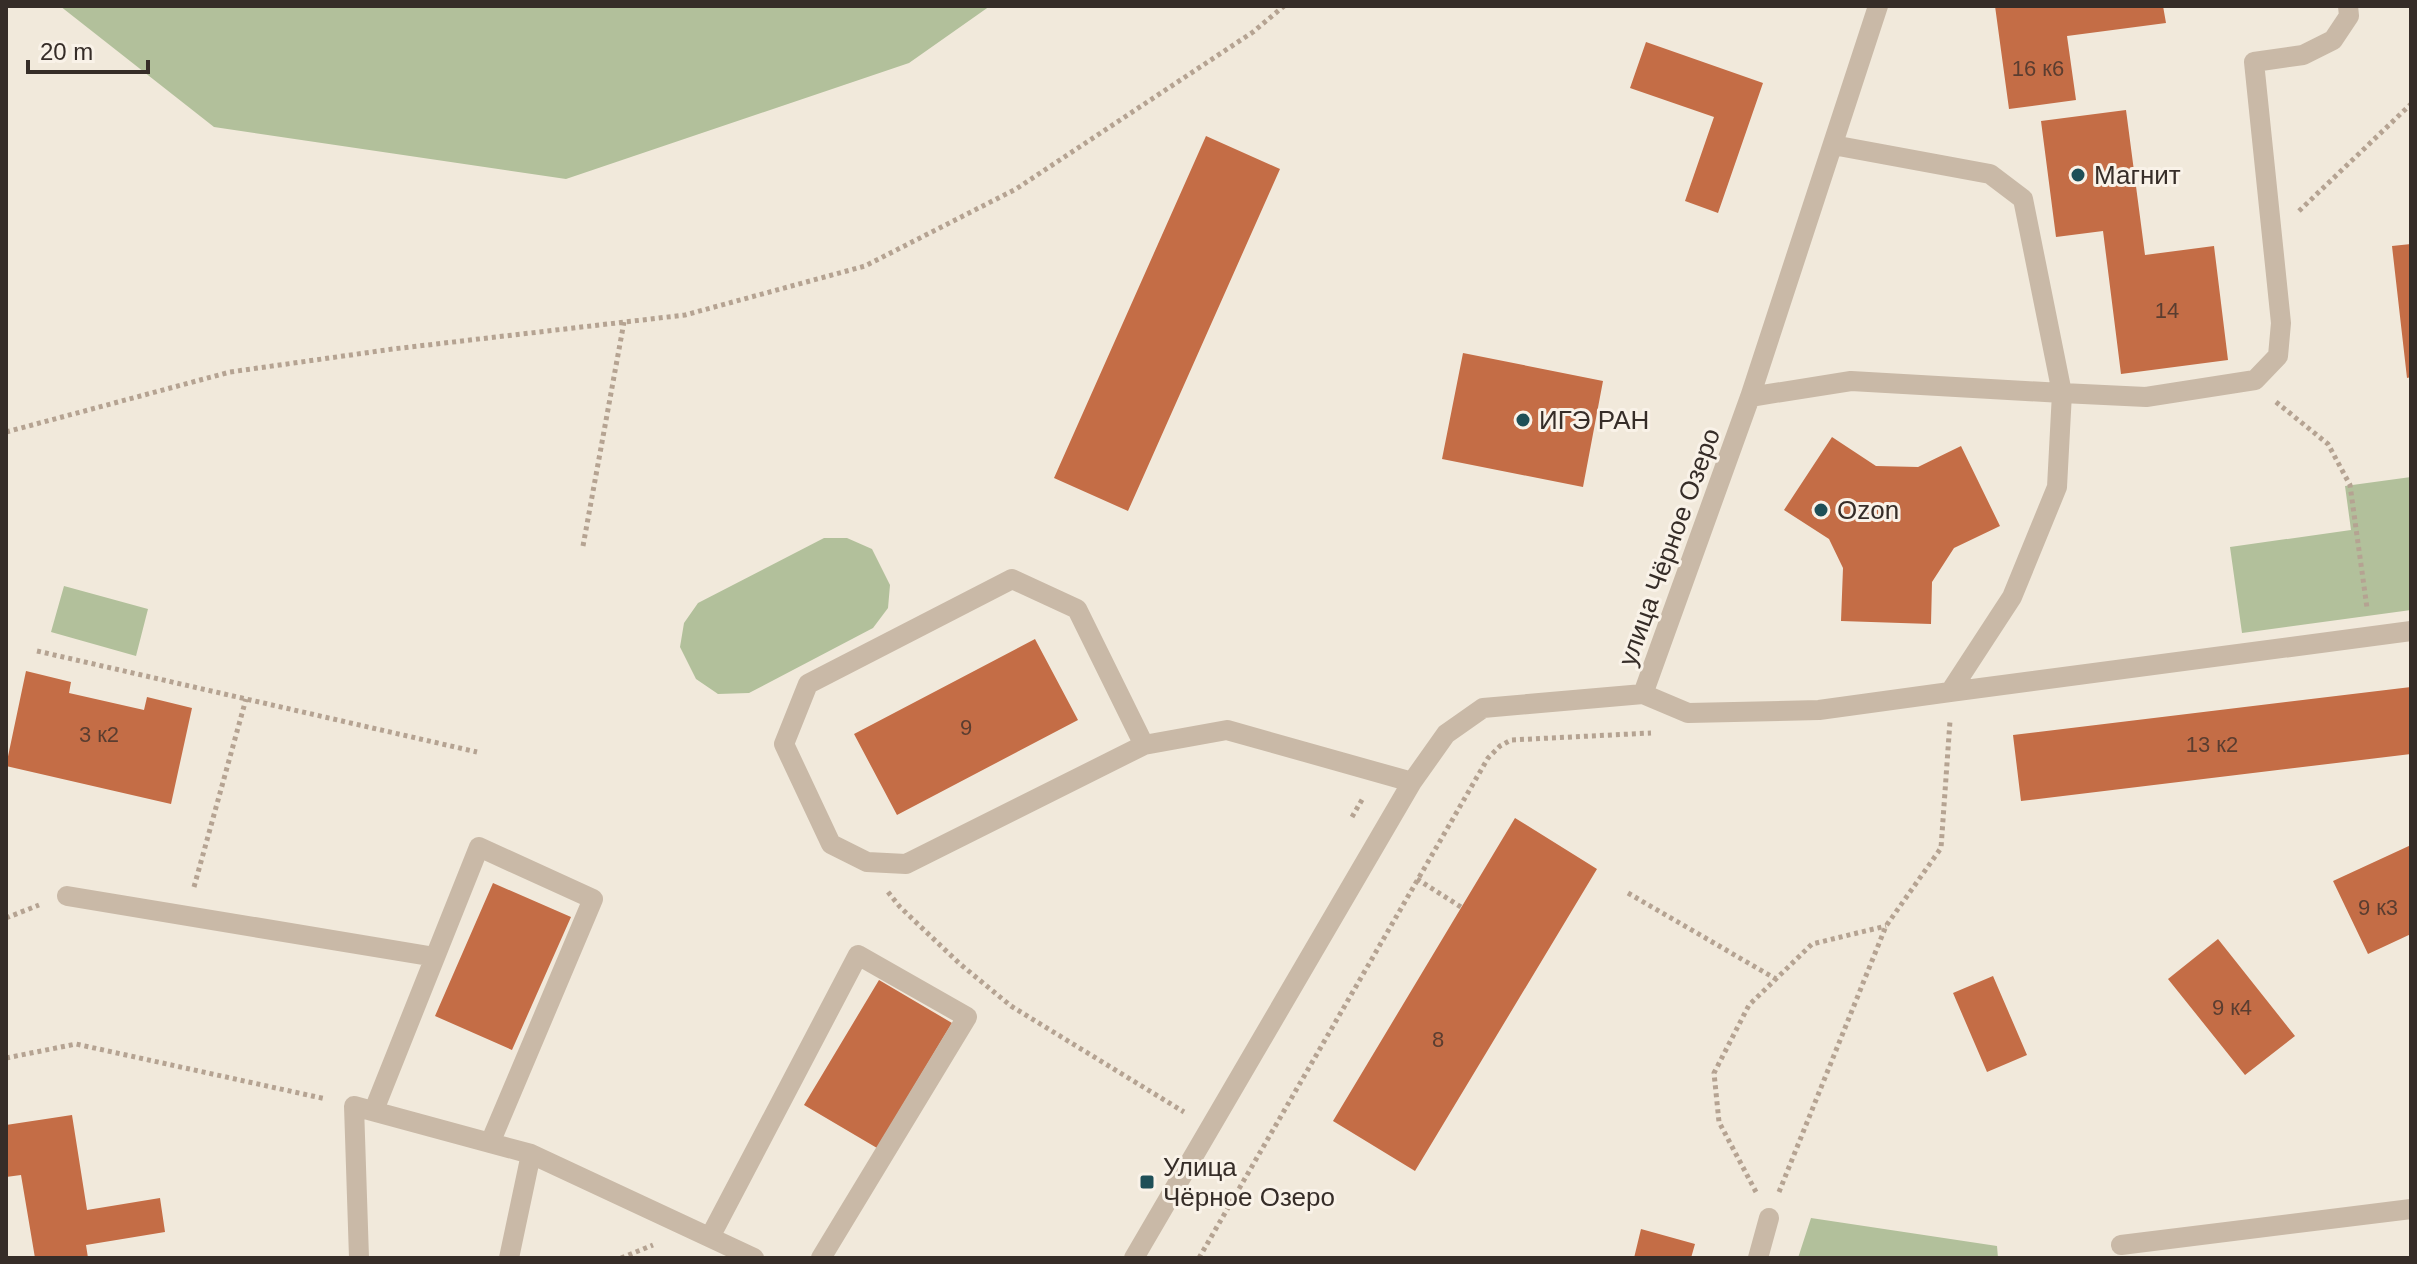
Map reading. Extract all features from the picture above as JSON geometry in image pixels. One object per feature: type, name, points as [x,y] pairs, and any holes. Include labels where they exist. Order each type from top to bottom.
[{"type":"street","name":"улица Чёрное Озеро","points":[[1134,1258],[1412,782],[1446,734],[1483,708],[1643,694],[1750,397],[1878,6]]},
{"type":"street","points":[[1750,397],[1851,381],[2146,397],[2255,380],[2278,356],[2281,323],[2254,62],[2303,55],[2333,40],[2349,16],[2348,6]]},
{"type":"street","points":[[1833,145],[1990,174],[2023,199],[2062,393],[2057,487],[2012,597],[1950,692]]},
{"type":"street","points":[[1144,745],[1077,609],[1012,579],[808,684],[784,744],[831,844],[867,862],[906,864],[1144,745],[1227,730],[1412,782]]},
{"type":"street","points":[[1643,694],[1688,713],[1819,710],[2411,631]]},
{"type":"street","points":[[359,1258],[364,1108],[435,957],[479,847],[593,899],[490,1143]]},
{"type":"street","points":[[67,896],[435,957]]},
{"type":"street","points":[[710,1237],[858,955],[967,1017],[821,1258]]},
{"type":"street","points":[[364,1108],[531,1154],[754,1258]]},
{"type":"street","points":[[509,1258],[531,1154]]},
{"type":"street","points":[[2121,1245],[2411,1209]]},
{"type":"street","points":[[1758,1258],[1769,1218]]},
{"type":"path","points":[[6,432],[230,372],[393,349],[685,315],[865,266],[1016,189],[1253,32],[1284,6]]},
{"type":"path","points":[[2272,236],[2411,104]]},
{"type":"path","points":[[583,546],[624,322]]},
{"type":"path","points":[[2255,380],[2271,398],[2328,444],[2350,485],[2371,637]]},
{"type":"path","points":[[37,651],[477,752]]},
{"type":"path","points":[[1769,1218],[1886,926],[1941,848],[1950,692]]},
{"type":"path","points":[[186,916],[246,699]]},
{"type":"path","points":[[1199,1258],[1488,758],[1511,740],[1651,733]]},
{"type":"path","points":[[867,862],[900,907],[960,964],[1011,1006],[1184,1112]]},
{"type":"path","points":[[1417,879],[1461,907]]},
{"type":"path","points":[[1628,893],[1776,979]]},
{"type":"path","points":[[1769,1218],[1719,1122],[1714,1073],[1749,1005],[1812,944],[1886,926]]},
{"type":"path","points":[[6,1058],[76,1044],[364,1108]]},
{"type":"green space","points":[[60,6],[990,6],[909,63],[566,179],[214,127]]},
{"type":"green space","points":[[2411,477],[2411,610],[2242,633],[2230,547],[2351,530],[2345,486]]},
{"type":"green space","points":[[824,538],[847,538],[872,549],[890,585],[888,608],[873,628],[749,693],[718,694],[696,679],[680,647],[684,623],[698,603]]},
{"type":"green space","points":[[64,586],[148,609],[136,656],[51,632]]},
{"type":"green space","points":[[1811,1218],[1997,1246],[1998,1258],[1798,1258]]},
{"type":"building","points":[[1995,6],[2163,6],[2166,23],[2067,36],[2076,100],[2009,109]]},
{"type":"building","points":[[1646,42],[1763,83],[1718,213],[1685,201],[1714,117],[1630,88]]},
{"type":"building","points":[[2126,110],[2145,255],[2214,246],[2228,360],[2121,374],[2103,231],[2056,237],[2041,121]]},
{"type":"building","points":[[1206,136],[1280,169],[1128,511],[1054,478]]},
{"type":"building","points":[[2411,244],[2411,377],[2407,378],[2392,246]]},
{"type":"building","name":"ИГЭ РАН","points":[[1463,353],[1603,381],[1583,487],[1442,459]]},
{"type":"building","points":[[1832,437],[1876,466],[1918,467],[1961,446],[2000,526],[1954,548],[1932,582],[1931,624],[1841,621],[1843,568],[1829,539],[1784,510]]},
{"type":"building","points":[[1035,639],[1078,720],[897,815],[854,734]]},
{"type":"building","points":[[26,671],[71,682],[69,693],[144,710],[147,697],[192,708],[171,804],[6,766]]},
{"type":"building","points":[[2411,687],[2411,754],[2021,801],[2013,735]]},
{"type":"building","points":[[1515,818],[1597,869],[1415,1171],[1333,1121]]},
{"type":"building","points":[[2411,845],[2411,934],[2368,954],[2333,881]]},
{"type":"building","points":[[493,883],[571,917],[512,1050],[435,1016]]},
{"type":"building","points":[[2218,939],[2295,1036],[2245,1075],[2168,979]]},
{"type":"building","points":[[1993,976],[2027,1055],[1987,1072],[1953,993]]},
{"type":"building","points":[[879,980],[952,1023],[877,1148],[804,1105]]},
{"type":"building","points":[[72,1115],[87,1210],[160,1198],[165,1232],[86,1245],[88,1258],[35,1258],[21,1175],[6,1177],[6,1125]]},
{"type":"building","points":[[1641,1229],[1695,1244],[1691,1258],[1634,1258]]},
{"type":"place","name":"Магнит","points":[[2078,175]]},
{"type":"place","name":"ИГЭ РАН","points":[[1523,420]]},
{"type":"place","name":"Ozon","points":[[1821,510]]},
{"type":"place","name":"Улица Чёрное Озеро","points":[[1147,1182]]}]
